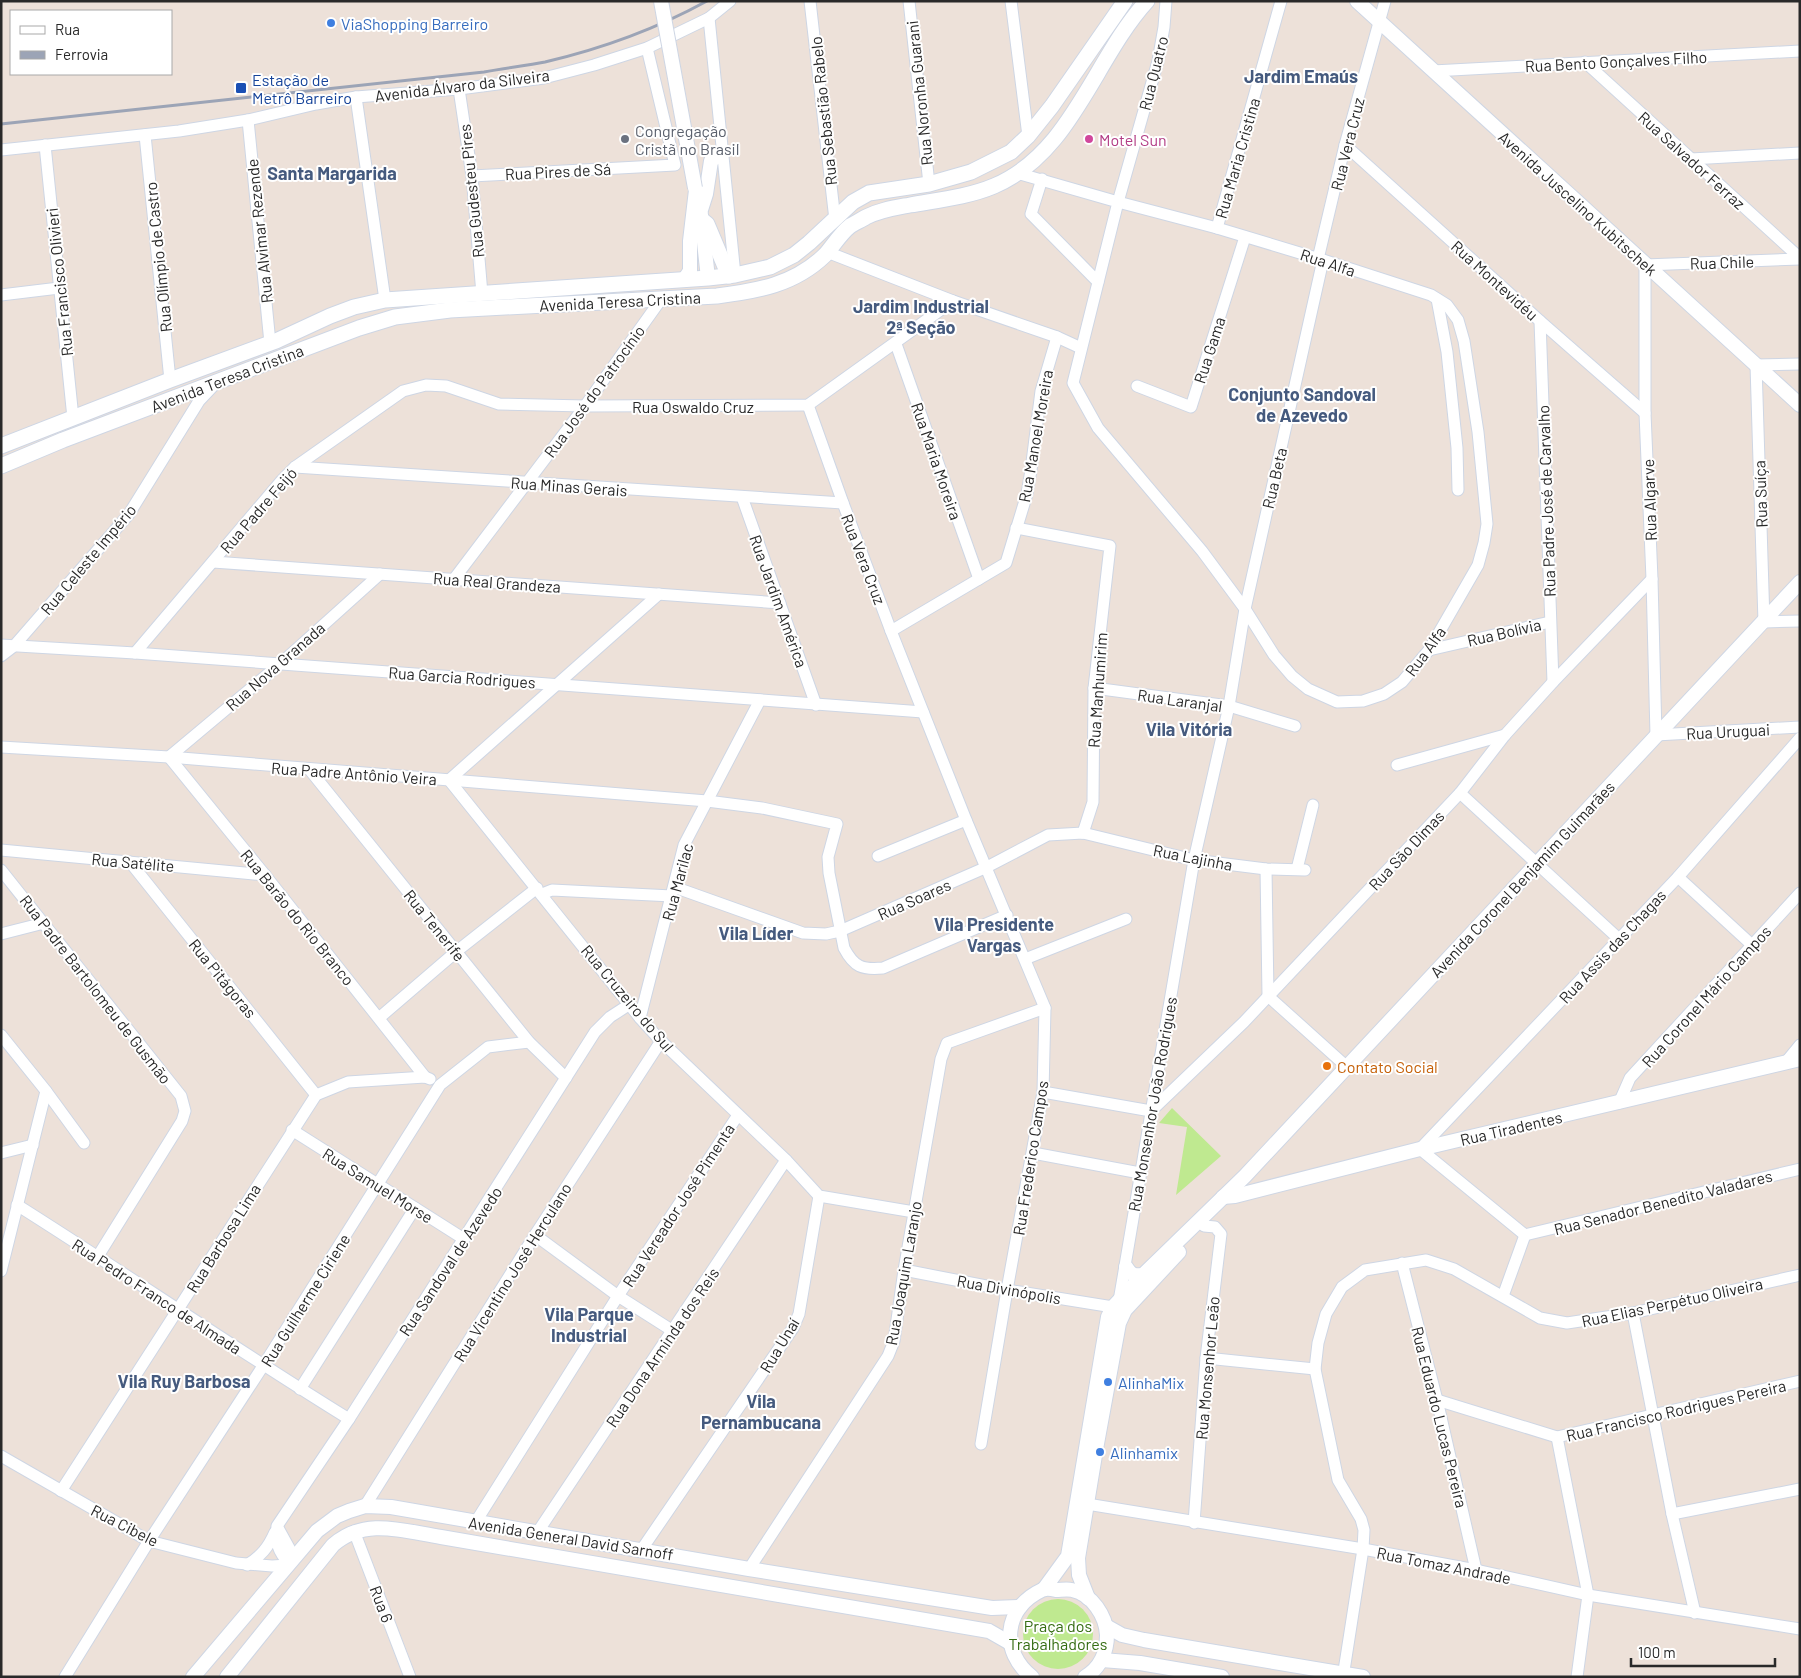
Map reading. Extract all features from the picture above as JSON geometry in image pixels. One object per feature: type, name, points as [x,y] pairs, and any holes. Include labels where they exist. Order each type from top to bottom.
[{"type":"main road","name":"Avenida Teresa Cristina","points":[[1,466],[359,328],[396,317],[450,310],[717,296],[751,292],[778,285],[802,272],[827,252],[849,227],[879,211],[972,193],[996,185],[1017,173],[1041,154],[1061,131],[1131,19],[1147,1]]},
{"type":"main road","name":"Avenida Teresa Cristina","points":[[1,446],[270,343],[354,307],[385,300],[708,278],[770,267],[794,255],[854,202],[869,193],[929,184],[970,172],[1011,152],[1028,136],[1052,106],[1123,2]]},
{"type":"main road","points":[[701,216],[707,224],[732,275]]},
{"type":"main road","points":[[662,298],[672,291],[702,286],[708,278]]},
{"type":"street","points":[[661,1],[701,216],[708,278]]},
{"type":"street","name":"Avenida Álvaro da Silveira","points":[[1,150],[145,135],[248,120],[356,97],[459,89],[544,78],[594,65],[647,48],[709,18],[730,1]]},
{"type":"street","name":"Rua Sebastião Rabelo","points":[[810,1],[835,220]]},
{"type":"street","name":"Rua Noronha Guarani","points":[[909,1],[929,184]]},
{"type":"street","points":[[1011,1],[1028,136]]},
{"type":"street","name":"Rua Quatro","points":[[1118,202],[1158,61],[1166,1]]},
{"type":"street","name":"Rua Maria Cristina","points":[[1217,228],[1281,1]]},
{"type":"street","name":"Avenida Juscelino Kubitschek","points":[[1357,1],[1800,405]]},
{"type":"street","name":"Rua Vera Cruz","points":[[1321,260],[1345,145],[1385,1]]},
{"type":"street","points":[[709,18],[723,152],[732,275]]},
{"type":"street","name":"Rua Pires de Sá","points":[[472,176],[675,165],[647,48]]},
{"type":"street","name":"Rua Bento Gonçalves Filho","points":[[1433,71],[1800,51]]},
{"type":"street","name":"Rua Salvador Ferraz","points":[[1586,62],[1800,258]]},
{"type":"street","name":"Rua Gudesteu Pires","points":[[459,89],[472,176],[482,294]]},
{"type":"street","points":[[356,97],[385,300]]},
{"type":"street","name":"Rua Alvimar Rezende","points":[[248,120],[270,343]]},
{"type":"street","name":"Rua Olímpio de Castro","points":[[145,135],[170,380]]},
{"type":"street","name":"Rua Francisco Olivieri","points":[[45,145],[74,418]]},
{"type":"street","name":"Rua Montevidéu","points":[[1345,145],[1645,413]]},
{"type":"street","points":[[701,216],[711,161],[723,152]]},
{"type":"street","points":[[1691,159],[1800,153]]},
{"type":"street","name":"Rua Alfa","points":[[1017,173],[1217,228],[1430,295],[1448,305],[1458,320],[1464,341],[1478,432],[1487,524],[1484,543],[1478,565],[1429,650],[1402,682],[1384,694],[1363,701],[1337,702],[1308,689],[1292,676],[1274,655],[1245,609],[1202,551],[1098,428],[1073,383],[1118,202]]},
{"type":"street","points":[[1042,179],[1032,214],[1098,282]]},
{"type":"street","points":[[684,280],[690,271],[690,241],[695,189]]},
{"type":"street","name":"Rua Gama","points":[[1137,386],[1191,407],[1245,237]]},
{"type":"street","points":[[827,252],[953,301],[1057,337],[1081,348]]},
{"type":"street","name":"Rua Chile","points":[[1645,265],[1800,258]]},
{"type":"street","name":"Rua Beta","points":[[1245,609],[1321,260]]},
{"type":"street","name":"Rua Algarve","points":[[1645,265],[1645,413],[1656,735]]},
{"type":"street","points":[[1,295],[59,288]]},
{"type":"street","name":"Rua José do Patrocínio","points":[[454,579],[585,406],[662,298]]},
{"type":"street","points":[[1437,299],[1447,352],[1457,448],[1458,490]]},
{"type":"street","points":[[808,405],[896,344],[953,301]]},
{"type":"street","name":"Rua Padre José de Carvalho","points":[[1540,321],[1553,682]]},
{"type":"street","name":"Rua Manoel Moreira","points":[[979,579],[1006,563],[1027,494],[1041,391],[1057,337]]},
{"type":"street","name":"Rua Maria Moreira","points":[[896,344],[979,579]]},
{"type":"street","points":[[1756,366],[1800,364]]},
{"type":"street","name":"Rua Suíça","points":[[1756,366],[1764,622]]},
{"type":"street","name":"Rua Celeste Império","points":[[1,656],[14,646],[129,514],[199,401],[217,382]]},
{"type":"street","name":"Rua Oswaldo Cruz","points":[[403,391],[426,385],[446,386],[499,404],[585,406],[808,405]]},
{"type":"street","name":"Rua Padre Feijó","points":[[135,653],[295,467],[403,391]]},
{"type":"street","name":"Rua Vera Cruz","points":[[808,405],[843,503],[923,712]]},
{"type":"street","name":"Rua Minas Gerais","points":[[295,467],[843,503]]},
{"type":"street","name":"Rua Jardim América","points":[[742,497],[816,705]]},
{"type":"street","name":"Rua Manhumirim","points":[[1016,528],[1110,546],[1094,688],[1092,802],[1083,833]]},
{"type":"street","name":"Rua Real Grandeza","points":[[213,562],[780,603]]},
{"type":"street","name":"Rua Nova Granada","points":[[169,758],[280,664],[380,574]]},
{"type":"street","points":[[891,631],[979,579]]},
{"type":"street","name":"Rua São Dimas","points":[[1151,1111],[1244,1022],[1460,793],[1505,735],[1652,579]]},
{"type":"street","name":"Avenida Coronel Benjamim Guimarães","points":[[1119,1306],[1204,1226],[1245,1176],[1800,582]]},
{"type":"street","points":[[449,780],[659,594]]},
{"type":"street","name":"Rua Monsenhor João Rodrigues","points":[[1088,1598],[1079,1575],[1078,1558],[1119,1323],[1119,1306],[1140,1173],[1194,860],[1229,706],[1245,609]]},
{"type":"street","points":[[1764,622],[1800,621]]},
{"type":"street","name":"Rua Bolívia","points":[[1429,650],[1550,622]]},
{"type":"street","name":"Rua Garcia Rodrigues","points":[[1,645],[135,653],[923,712]]},
{"type":"street","name":"Rua Laranjal","points":[[1094,688],[1229,706],[1294,726]]},
{"type":"street","name":"Rua Marilac","points":[[640,1018],[684,845],[760,700]]},
{"type":"street","name":"Rua Frederico Campos","points":[[923,712],[1045,1008],[1043,1092],[981,1444]]},
{"type":"street","name":"Rua Uruguai","points":[[1656,735],[1800,727]]},
{"type":"street","points":[[1397,765],[1505,735]]},
{"type":"street","name":"Rua Assis das Chagas","points":[[1420,1149],[1678,877],[1800,738]]},
{"type":"street","name":"Rua Padre Antônio Veira","points":[[1,747],[169,758],[707,801],[762,808],[837,824],[828,857],[840,931]]},
{"type":"street","name":"Rua Barão do Rio Branco","points":[[169,758],[265,875],[425,1077]]},
{"type":"street","name":"Rua Tenerife","points":[[309,769],[529,1042],[566,1078]]},
{"type":"street","name":"Rua Cruzeiro do Sul","points":[[449,780],[640,1018],[786,1160],[819,1196]]},
{"type":"street","points":[[1460,793],[1620,939]]},
{"type":"street","name":"Rua Lajinha","points":[[987,866],[1048,834],[1083,833],[1194,860],[1266,869],[1301,870],[1313,805]]},
{"type":"street","points":[[878,856],[966,820]]},
{"type":"street","name":"Rua Satélite","points":[[1,850],[265,875]]},
{"type":"street","name":"Rua Pitágoras","points":[[130,862],[316,1095]]},
{"type":"street","name":"Rua Soares","points":[[540,891],[673,892],[803,933],[826,934],[840,931],[987,866]]},
{"type":"street","points":[[1266,869],[1268,996],[1347,1067]]},
{"type":"street","name":"Rua Padre Bartolomeu de Gusmão","points":[[1,870],[181,1096],[185,1111],[182,1121],[98,1256]]},
{"type":"street","points":[[1678,877],[1752,946]]},
{"type":"street","points":[[379,1018],[457,951],[540,891]]},
{"type":"street","name":"Rua Coronel Mário Campos","points":[[1619,1103],[1630,1078],[1800,893]]},
{"type":"street","points":[[840,931],[844,948],[849,957],[857,966],[873,969],[883,968],[1007,915]]},
{"type":"street","points":[[1026,959],[1126,919]]},
{"type":"street","points":[[1,934],[44,923]]},
{"type":"street","name":"Rua Sandoval de Azevedo","points":[[248,1565],[266,1550],[277,1526],[464,1239],[595,1032],[610,1017],[630,1004]]},
{"type":"street","name":"Rua Joaquim Laranjo","points":[[749,1569],[888,1356],[894,1341],[904,1270],[941,1059],[948,1043],[1045,1008]]},
{"type":"street","points":[[2,1038],[46,1091],[84,1143]]},
{"type":"street","name":"Rua Vicentino José Herculano","points":[[365,1506],[535,1235],[661,1040]]},
{"type":"street","name":"Rua Guilherme Ciriene","points":[[65,1677],[149,1541],[263,1366],[440,1085],[488,1047],[529,1042]]},
{"type":"street","points":[[1793,1061],[1800,1045]]},
{"type":"street","name":"Rua Tiradentes","points":[[1229,1196],[1793,1061]]},
{"type":"street","points":[[316,1095],[348,1082],[425,1077],[440,1085]]},
{"type":"street","points":[[2,1264],[46,1091]]},
{"type":"street","points":[[1043,1092],[1151,1111]]},
{"type":"street","name":"Rua Barbosa Lima","points":[[62,1491],[316,1095]]},
{"type":"street","name":"Rua Vereador José Pimenta","points":[[475,1523],[618,1296],[738,1115]]},
{"type":"street","name":"Rua Samuel Morse","points":[[292,1130],[464,1239]]},
{"type":"street","points":[[1,1153],[33,1145]]},
{"type":"street","points":[[1420,1149],[1526,1235],[1503,1296]]},
{"type":"street","points":[[1033,1153],[1140,1173]]},
{"type":"street","name":"Rua Dona Arminda dos Reis","points":[[537,1533],[786,1160]]},
{"type":"street","name":"Rua Senador Benedito Valadares","points":[[1526,1235],[1800,1169]]},
{"type":"street","points":[[819,1196],[914,1212]]},
{"type":"street","name":"Rua Unaí","points":[[642,1549],[793,1328],[798,1314],[819,1196]]},
{"type":"street","name":"Avenida Coronel Benjamim Guimarães","points":[[1119,1306],[1144,1275],[1229,1196]]},
{"type":"street","name":"Rua Pedro Franco de Almada","points":[[17,1205],[98,1256],[263,1366],[348,1419]]},
{"type":"street","points":[[300,1389],[415,1208]]},
{"type":"street","name":"Rua Monsenhor Leão","points":[[1194,1523],[1206,1358],[1221,1234],[1215,1227],[1204,1226]]},
{"type":"street","points":[[535,1235],[618,1296],[673,1331]]},
{"type":"street","name":"Rua Elias Perpétuo Oliveira","points":[[1344,1675],[1363,1549],[1364,1530],[1361,1519],[1338,1480],[1315,1370],[1318,1343],[1326,1314],[1342,1287],[1364,1270],[1426,1260],[1454,1269],[1540,1318],[1567,1323],[1633,1313],[1800,1275]]},
{"type":"street","name":"Rua Eduardo Lucas Pereira","points":[[1402,1263],[1437,1400],[1476,1570]]},
{"type":"street","points":[[1126,1267],[1130,1274],[1136,1276],[1144,1275]]},
{"type":"street","name":"Rua Divinópolis","points":[[904,1270],[1007,1290],[1119,1306]]},
{"type":"street","name":"Rua Monsenhor João Rodrigues","points":[[1044,1589],[1068,1556],[1108,1317],[1119,1306]]},
{"type":"street","points":[[1633,1313],[1672,1514],[1695,1613]]},
{"type":"street","points":[[1206,1358],[1315,1370]]},
{"type":"street","name":"Rua Francisco Rodrigues Pereira","points":[[1437,1400],[1557,1437],[1800,1382]]},
{"type":"street","points":[[1557,1437],[1588,1595],[1577,1677]]},
{"type":"street","name":"Rua Cibele","points":[[1,1456],[149,1541],[248,1565],[272,1566],[291,1562]]},
{"type":"street","points":[[1672,1514],[1800,1489]]},
{"type":"street","name":"Rua Tomaz Andrade","points":[[1087,1504],[1194,1523],[1363,1549],[1476,1570],[1588,1595],[1800,1629]]},
{"type":"street","points":[[365,1506],[374,1515],[371,1528]]},
{"type":"street","name":"Avenida General David Sarnoff","points":[[193,1677],[317,1531],[337,1516],[365,1506],[390,1507],[749,1569],[992,1608],[1020,1607]]},
{"type":"street","points":[[277,1526],[291,1562],[299,1565],[303,1581]]},
{"type":"street","name":"Avenida General David Sarnoff","points":[[227,1677],[333,1545],[354,1531],[371,1528],[384,1528],[431,1535],[989,1631],[1010,1642]]},
{"type":"street","name":"Rua 6","points":[[354,1531],[410,1677]]},
{"type":"street","points":[[1032,1677],[1022,1669],[1014,1656],[1010,1642],[1012,1624],[1020,1607],[1033,1595],[1044,1589],[1073,1590],[1088,1598],[1102,1615],[1106,1626],[1107,1645],[1102,1660],[1085,1677]]},
{"type":"street","points":[[1106,1626],[1122,1635],[1144,1640],[1363,1677]]},
{"type":"street","points":[[1102,1660],[1140,1663],[1222,1677]]},
{"type":"green space","points":[[1172,1108],[1221,1156],[1176,1195],[1187,1127],[1159,1123]]},
{"type":"green space","name":"Praça dos Trabalhadores","points":[[1058,1599],[1077,1605],[1087,1615],[1093,1634],[1087,1653],[1077,1663],[1058,1669],[1039,1663],[1029,1653],[1023,1634],[1029,1615],[1039,1605]]},
{"type":"railway","points":[[1,124],[484,72],[537,63],[566,57],[628,37],[668,21],[707,1]]},
{"type":"place","name":"ViaShopping Barreiro","points":[[331,23]]},
{"type":"place","name":"Estação de Metrô Barreiro","points":[[241,88]]},
{"type":"place","name":"Congregação Cristã no Brasil","points":[[625,139]]},
{"type":"place","name":"Motel Sun","points":[[1089,139]]},
{"type":"place","name":"Contato Social","points":[[1327,1066]]},
{"type":"place","name":"AlinhaMix","points":[[1108,1382]]},
{"type":"place","name":"Alinhamix","points":[[1100,1452]]},
{"type":"district","name":"Jardim Emaús","points":[[1301,76]]},
{"type":"district","name":"Santa Margarida","points":[[332,173]]},
{"type":"district","name":"Jardim Industrial 2ª Seção","points":[[921,316]]},
{"type":"district","name":"Conjunto Sandoval de Azevedo","points":[[1302,404]]},
{"type":"district","name":"Vila Vitória","points":[[1189,729]]},
{"type":"district","name":"Vila Líder","points":[[756,933]]},
{"type":"district","name":"Vila Presidente Vargas","points":[[994,934]]},
{"type":"district","name":"Vila Parque Industrial","points":[[589,1324]]},
{"type":"district","name":"Vila Ruy Barbosa","points":[[184,1381]]},
{"type":"district","name":"Vila Pernambucana","points":[[761,1411]]}]
